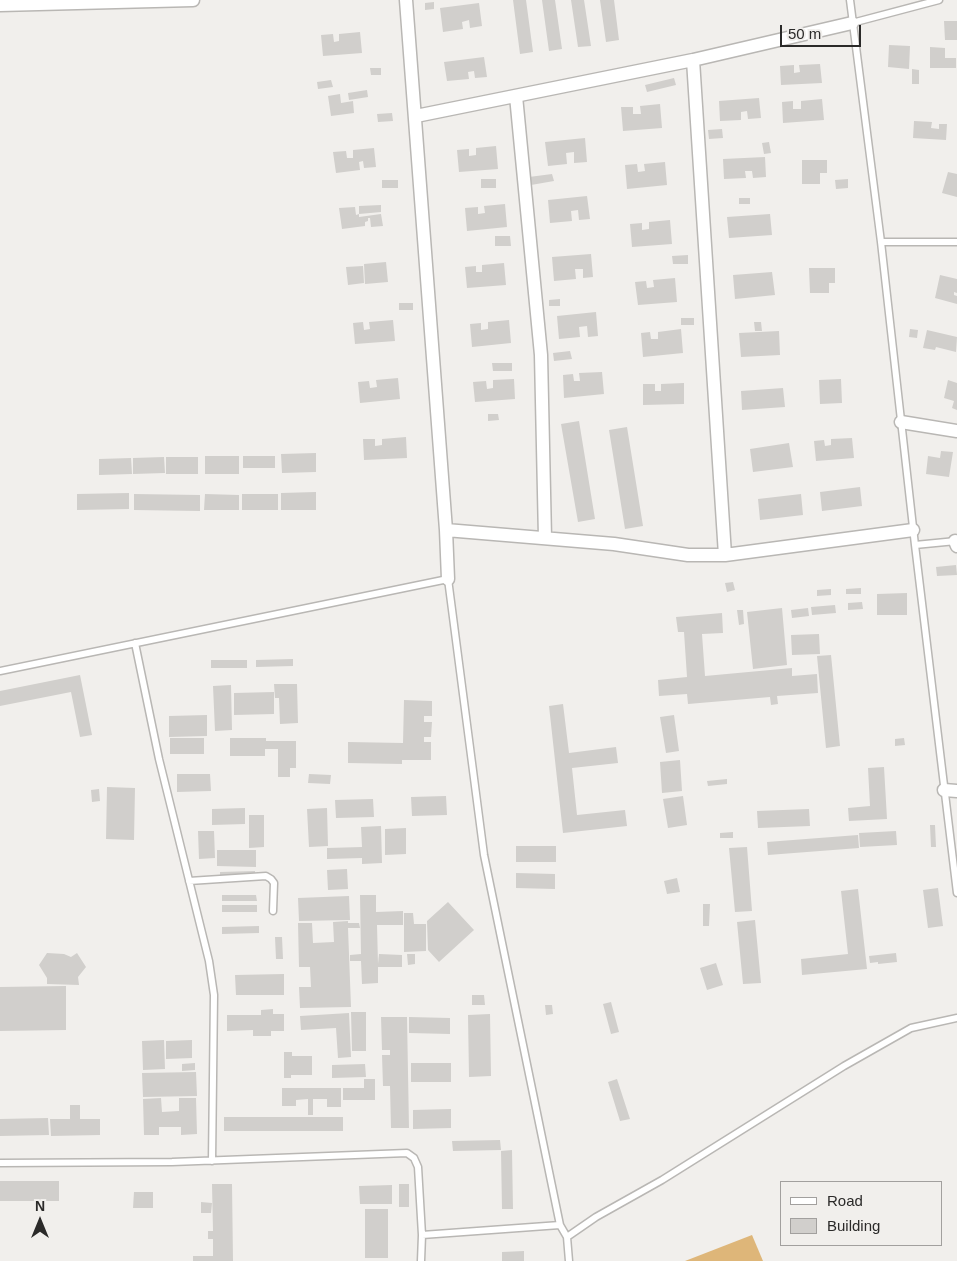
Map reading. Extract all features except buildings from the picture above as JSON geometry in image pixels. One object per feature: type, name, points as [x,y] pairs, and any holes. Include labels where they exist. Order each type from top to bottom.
[{"type":"street","points":[[0,5],[193,0]]},
{"type":"street","points":[[406,0],[416,116],[448,579]]},
{"type":"street","points":[[416,116],[693,60],[852,23]]},
{"type":"street","points":[[693,60],[725,554]]},
{"type":"street","points":[[516,96],[541,355],[545,538]]},
{"type":"street","points":[[901,422],[957,431]]},
{"type":"street","points":[[446,530],[614,544],[688,555],[725,554],[913,530]]},
{"type":"lane","points":[[850,0],[881,242],[913,530],[951,791],[957,893]]},
{"type":"lane","points":[[852,23],[939,0]]},
{"type":"lane","points":[[881,242],[957,242]]},
{"type":"lane","points":[[915,545],[956,542]]},
{"type":"lane","points":[[0,671],[448,579],[484,855],[560,1225],[567,1237],[569,1261]]},
{"type":"lane","points":[[135,643],[159,760],[209,961],[214,995],[212,1161]]},
{"type":"lane","points":[[189,881],[266,876],[274,883],[273,911]]},
{"type":"lane","points":[[567,1237],[596,1217],[662,1180],[844,1066],[902,1033],[911,1028],[957,1018]]},
{"type":"lane","points":[[0,1163],[212,1161],[408,1153],[414,1158],[418,1167],[422,1235],[421,1261]]},
{"type":"lane","points":[[422,1235],[560,1225]]},
{"type":"shaded area","points":[[752,1235],[763,1261],[685,1261]]}]
